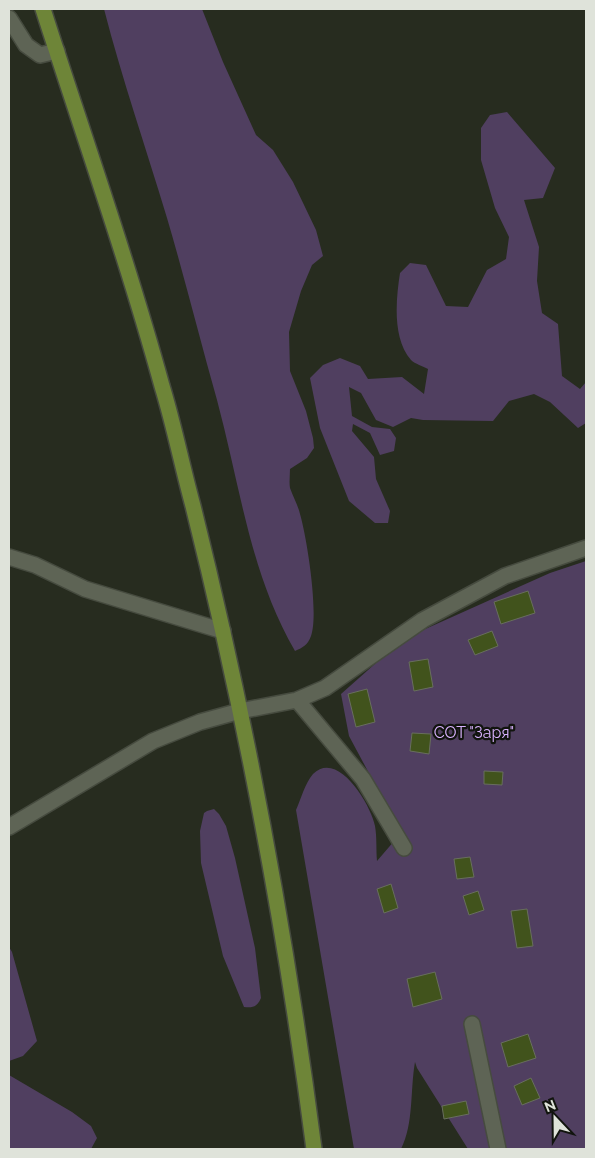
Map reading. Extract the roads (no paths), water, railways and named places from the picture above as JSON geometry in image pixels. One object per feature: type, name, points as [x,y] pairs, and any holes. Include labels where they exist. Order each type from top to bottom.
[{"type":"main road","points":[[43,9],[102,189],[162,386],[223,630],[267,847],[287,965],[314,1149]]},
{"type":"lane","points":[[9,18],[26,45],[40,55],[57,51]]},
{"type":"lane","points":[[9,827],[154,741],[200,722],[240,711],[297,700],[333,683],[423,620],[497,581],[586,548]]},
{"type":"lane","points":[[9,557],[35,565],[85,590],[223,630]]},
{"type":"lane","points":[[297,700],[363,779],[404,848]]},
{"type":"lane","points":[[472,1024],[498,1149]]},
{"type":"park label","name":"СОТ \"Заря\"","points":[[474,732]]}]
